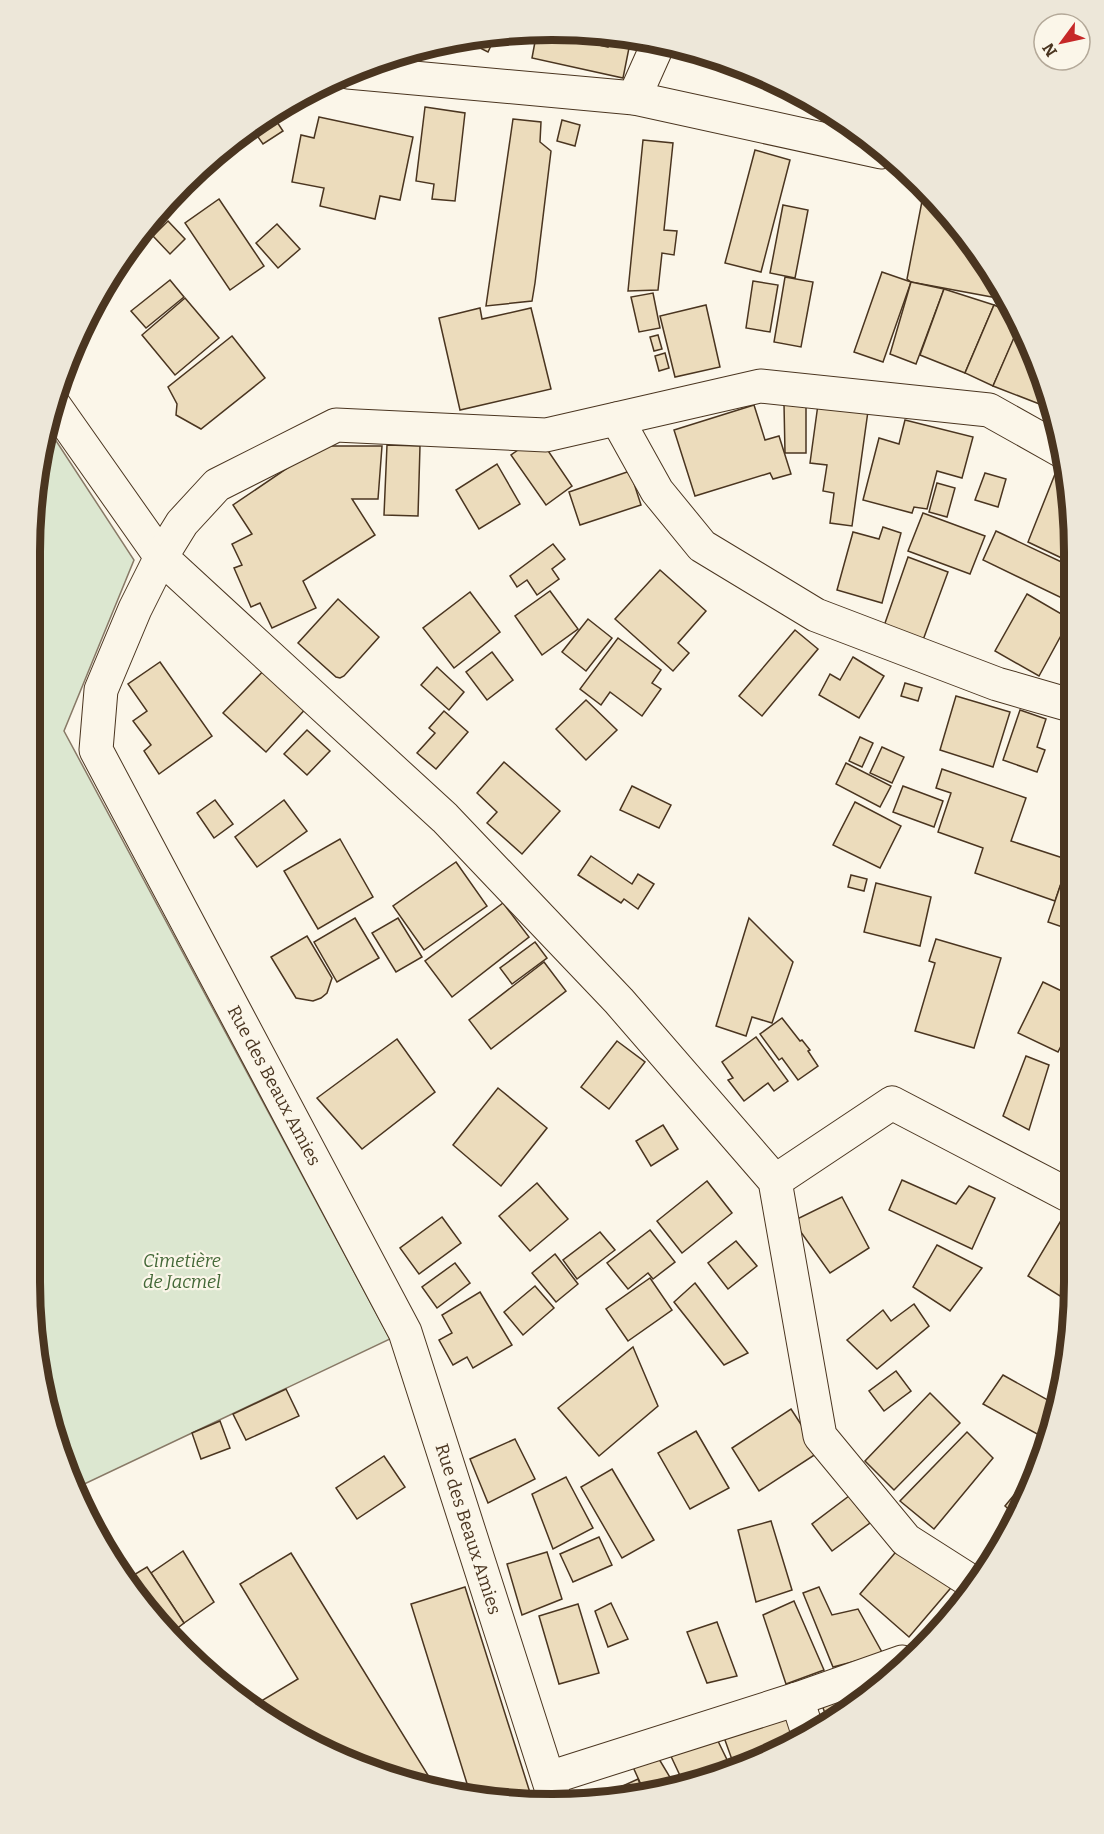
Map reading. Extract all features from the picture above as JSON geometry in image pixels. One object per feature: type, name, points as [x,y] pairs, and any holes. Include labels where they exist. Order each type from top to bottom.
[{"type":"street","points":[[634,98],[655,51]]},
{"type":"street","points":[[370,74],[634,98],[867,149]]},
{"type":"street","name":"Rue des Beaux Amies","points":[[553,1790],[405,1332],[96,750],[101,690],[135,609],[161,557],[182,523],[217,485],[336,425],[546,435],[760,386],[989,410],[1052,446]]},
{"type":"street","points":[[60,414],[161,557],[446,818],[619,1001],[775,1181],[820,1436],[906,1540],[968,1579]]},
{"type":"street","points":[[617,418],[657,490],[702,546],[816,615],[997,684],[1064,703]]},
{"type":"street","points":[[775,1181],[892,1104],[1064,1193]]},
{"type":"street","points":[[553,1790],[890,1666]]},
{"type":"street","points":[[797,1699],[806,1726]]},
{"type":"green space","name":"Cimetière de Jacmel","points":[[54,437],[134,560],[64,731],[390,1339],[82,1485],[79,1478],[50,1382],[40,1282],[40,552],[45,485]]},
{"type":"building","points":[[552,40],[586,42],[608,47],[609,44],[629,47],[623,78],[532,58],[535,41]]},
{"type":"building","points":[[492,44],[488,52],[477,46]]},
{"type":"building","points":[[425,107],[465,113],[455,201],[432,199],[434,184],[416,181]]},
{"type":"building","points":[[319,117],[413,137],[400,200],[380,196],[375,219],[320,206],[324,188],[292,182],[301,135],[314,138]]},
{"type":"building","points":[[513,119],[541,122],[540,142],[551,151],[535,283],[532,301],[486,306]]},
{"type":"building","points":[[562,120],[580,125],[575,146],[557,141]]},
{"type":"building","points":[[277,121],[283,131],[263,144],[257,135]]},
{"type":"building","points":[[643,140],[673,143],[664,230],[677,231],[674,255],[662,253],[658,290],[628,291]]},
{"type":"building","points":[[755,150],[790,160],[761,272],[725,263]]},
{"type":"building","points":[[219,199],[264,266],[230,290],[185,223]]},
{"type":"building","points":[[922,199],[958,241],[996,298],[911,282],[907,279]]},
{"type":"building","points":[[783,205],[808,210],[795,278],[770,273]]},
{"type":"building","points":[[168,221],[185,239],[170,254],[153,236]]},
{"type":"building","points":[[277,224],[300,249],[278,268],[256,243]]},
{"type":"building","points":[[882,272],[911,282],[883,362],[854,352]]},
{"type":"building","points":[[785,277],[813,282],[801,347],[774,342]]},
{"type":"building","points":[[170,280],[184,297],[146,328],[131,311]]},
{"type":"building","points":[[753,281],[778,285],[770,332],[746,328]]},
{"type":"building","points":[[911,282],[944,289],[916,364],[890,354]]},
{"type":"building","points":[[944,289],[994,305],[965,373],[920,355]]},
{"type":"building","points":[[653,293],[660,328],[639,332],[631,297]]},
{"type":"building","points":[[185,298],[219,338],[175,375],[142,335]]},
{"type":"building","points":[[706,305],[720,367],[675,377],[660,316]]},
{"type":"building","points":[[994,305],[1002,308],[1015,335],[993,386],[965,373]]},
{"type":"building","points":[[480,308],[482,319],[531,308],[551,389],[460,410],[439,318]]},
{"type":"building","points":[[658,335],[662,349],[654,351],[650,337]]},
{"type":"building","points":[[1015,335],[1025,356],[1041,405],[993,386]]},
{"type":"building","points":[[232,336],[265,378],[201,429],[176,415],[177,404],[168,387]]},
{"type":"building","points":[[665,353],[669,368],[659,371],[655,356]]},
{"type":"building","points":[[819,397],[869,404],[852,526],[830,523],[834,493],[823,491],[827,465],[810,463]]},
{"type":"building","points":[[784,404],[806,404],[806,453],[785,453]]},
{"type":"building","points":[[754,405],[765,440],[779,436],[791,474],[773,479],[770,473],[695,496],[674,430]]},
{"type":"building","points":[[905,420],[973,437],[962,478],[937,471],[927,509],[914,507],[912,513],[863,500],[879,438],[899,444]]},
{"type":"building","points":[[538,436],[572,486],[546,505],[511,455]]},
{"type":"building","points":[[387,445],[420,446],[418,516],[384,515]]},
{"type":"building","points":[[320,446],[382,446],[378,499],[352,499],[375,535],[303,581],[316,608],[272,628],[260,603],[251,607],[234,568],[242,565],[232,544],[252,534],[233,505]]},
{"type":"building","points":[[497,464],[520,504],[479,529],[456,490]]},
{"type":"building","points":[[1057,470],[1064,559],[1028,542]]},
{"type":"building","points":[[630,471],[641,505],[580,525],[569,492]]},
{"type":"building","points":[[985,473],[1006,479],[998,507],[975,500]]},
{"type":"building","points":[[937,483],[955,488],[947,517],[929,512]]},
{"type":"building","points":[[923,513],[985,536],[970,574],[908,551]]},
{"type":"building","points":[[883,527],[901,533],[882,603],[837,590],[853,532],[879,539]]},
{"type":"building","points":[[996,531],[1064,563],[1064,599],[983,560]]},
{"type":"building","points":[[553,544],[565,559],[552,569],[559,579],[537,595],[527,580],[517,587],[510,576]]},
{"type":"building","points":[[908,557],[948,572],[923,640],[884,626]]},
{"type":"building","points":[[660,570],[706,611],[678,643],[689,653],[673,671],[615,619]]},
{"type":"building","points":[[550,591],[578,629],[542,655],[515,616]]},
{"type":"building","points":[[470,592],[500,632],[454,668],[423,628]]},
{"type":"building","points":[[1027,594],[1064,616],[1064,630],[1039,676],[995,651]]},
{"type":"building","points":[[338,599],[379,637],[340,678],[298,643]]},
{"type":"building","points":[[588,619],[612,638],[586,671],[562,652]]},
{"type":"building","points":[[795,630],[818,649],[762,716],[739,696]]},
{"type":"building","points":[[618,638],[661,670],[652,683],[661,689],[642,716],[610,692],[601,705],[580,689]]},
{"type":"building","points":[[492,652],[513,680],[487,700],[466,672]]},
{"type":"building","points":[[853,657],[884,676],[859,718],[819,695],[830,674],[840,680]]},
{"type":"building","points":[[160,662],[212,736],[159,774],[144,751],[151,745],[133,721],[147,711],[128,684]]},
{"type":"building","points":[[269,665],[310,704],[266,752],[223,713]]},
{"type":"building","points":[[437,667],[464,692],[449,710],[421,685]]},
{"type":"building","points":[[905,683],[922,688],[918,701],[901,696]]},
{"type":"building","points":[[956,696],[1010,712],[993,767],[940,750]]},
{"type":"building","points":[[586,700],[617,730],[586,760],[556,729]]},
{"type":"building","points":[[1020,710],[1046,719],[1037,747],[1045,750],[1037,772],[1003,760]]},
{"type":"building","points":[[444,711],[468,732],[436,769],[417,753],[435,733],[429,728]]},
{"type":"building","points":[[307,730],[330,751],[307,775],[284,754]]},
{"type":"building","points":[[860,737],[873,743],[862,767],[849,761]]},
{"type":"building","points":[[882,747],[904,757],[892,783],[870,773]]},
{"type":"building","points":[[504,762],[560,811],[522,854],[487,823],[497,812],[477,793]]},
{"type":"building","points":[[846,763],[891,786],[880,807],[836,784]]},
{"type":"building","points":[[942,769],[1026,798],[1011,841],[1064,858],[1064,875],[1055,901],[975,873],[983,848],[938,832],[951,793],[936,788]]},
{"type":"building","points":[[632,786],[671,805],[659,828],[620,810]]},
{"type":"building","points":[[903,786],[943,801],[934,827],[893,812]]},
{"type":"building","points":[[215,800],[233,824],[214,838],[197,813]]},
{"type":"building","points":[[284,800],[307,831],[257,867],[235,837]]},
{"type":"building","points":[[855,802],[901,826],[880,868],[833,845]]},
{"type":"building","points":[[340,839],[373,897],[318,929],[284,871]]},
{"type":"building","points":[[591,856],[632,884],[638,874],[654,884],[638,909],[624,899],[621,903],[578,875]]},
{"type":"building","points":[[456,862],[487,906],[424,950],[393,906]]},
{"type":"building","points":[[851,875],[867,879],[864,891],[848,887]]},
{"type":"building","points":[[1064,875],[1064,928],[1048,922]]},
{"type":"building","points":[[876,883],[931,897],[920,946],[864,932]]},
{"type":"building","points":[[503,903],[529,937],[452,997],[425,961]]},
{"type":"building","points":[[355,918],[379,958],[337,982],[314,942]]},
{"type":"building","points":[[398,918],[422,957],[396,972],[372,933]]},
{"type":"building","points":[[749,918],[793,962],[772,1023],[752,1017],[746,1036],[716,1026]]},
{"type":"building","points":[[307,936],[332,978],[327,993],[313,1001],[296,998],[271,957]]},
{"type":"building","points":[[936,939],[1001,958],[974,1048],[915,1031],[935,963],[929,961]]},
{"type":"building","points":[[535,942],[547,958],[512,984],[500,968]]},
{"type":"building","points":[[544,962],[566,991],[491,1049],[469,1020]]},
{"type":"building","points":[[1043,982],[1064,992],[1064,1040],[1058,1052],[1018,1033]]},
{"type":"building","points":[[782,1018],[810,1050],[808,1051],[818,1066],[798,1080],[782,1058],[779,1060],[760,1034]]},
{"type":"building","points":[[756,1037],[788,1081],[774,1091],[768,1083],[744,1101],[728,1080],[733,1078],[722,1062]]},
{"type":"building","points":[[397,1039],[435,1092],[362,1149],[317,1098]]},
{"type":"building","points":[[617,1041],[645,1062],[609,1109],[581,1087]]},
{"type":"building","points":[[1026,1056],[1049,1065],[1029,1130],[1003,1116]]},
{"type":"building","points":[[498,1088],[547,1128],[501,1186],[453,1145]]},
{"type":"building","points":[[663,1125],[678,1149],[651,1166],[636,1141]]},
{"type":"building","points":[[902,1180],[956,1204],[969,1186],[995,1198],[972,1249],[889,1210]]},
{"type":"building","points":[[707,1181],[732,1213],[682,1253],[657,1221]]},
{"type":"building","points":[[537,1183],[568,1219],[530,1251],[499,1216]]},
{"type":"building","points":[[842,1197],[869,1248],[830,1273],[793,1221]]},
{"type":"building","points":[[1064,1215],[1063,1290],[1060,1296],[1028,1276]]},
{"type":"building","points":[[442,1217],[461,1243],[419,1274],[400,1248]]},
{"type":"building","points":[[650,1230],[675,1262],[653,1279],[648,1273],[628,1289],[607,1263]]},
{"type":"building","points":[[600,1232],[615,1250],[577,1279],[563,1260]]},
{"type":"building","points":[[736,1241],[757,1266],[728,1289],[708,1263]]},
{"type":"building","points":[[937,1245],[982,1268],[950,1311],[913,1287]]},
{"type":"building","points":[[555,1254],[578,1284],[556,1302],[532,1273]]},
{"type":"building","points":[[455,1263],[470,1283],[437,1308],[422,1287]]},
{"type":"building","points":[[650,1278],[672,1310],[628,1341],[606,1309]]},
{"type":"building","points":[[695,1283],[748,1353],[724,1365],[674,1302]]},
{"type":"building","points":[[535,1286],[554,1308],[523,1335],[504,1312]]},
{"type":"building","points":[[480,1292],[512,1345],[473,1368],[467,1357],[453,1365],[439,1340],[452,1333],[442,1315]]},
{"type":"building","points":[[914,1304],[929,1326],[877,1369],[847,1340],[883,1310],[891,1321]]},
{"type":"building","points":[[633,1347],[658,1406],[599,1456],[558,1408]]},
{"type":"building","points":[[896,1371],[911,1391],[884,1411],[869,1391]]},
{"type":"building","points":[[1003,1375],[1049,1401],[1039,1435],[983,1404]]},
{"type":"building","points":[[286,1389],[299,1416],[246,1440],[233,1414]]},
{"type":"building","points":[[930,1393],[960,1423],[894,1490],[865,1461]]},
{"type":"building","points":[[791,1409],[819,1452],[759,1491],[732,1448]]},
{"type":"building","points":[[220,1421],[230,1448],[201,1459],[192,1433]]},
{"type":"building","points":[[696,1431],[729,1488],[690,1509],[658,1453]]},
{"type":"building","points":[[967,1432],[993,1458],[934,1529],[900,1501]]},
{"type":"building","points":[[515,1439],[535,1479],[488,1503],[470,1459]]},
{"type":"building","points":[[384,1456],[405,1487],[357,1519],[336,1488]]},
{"type":"building","points":[[612,1469],[654,1540],[622,1558],[581,1487]]},
{"type":"building","points":[[566,1477],[593,1528],[553,1549],[532,1494]]},
{"type":"building","points":[[1019,1489],[1020,1489],[1010,1510],[1005,1506]]},
{"type":"building","points":[[849,1496],[870,1523],[832,1551],[812,1524]]},
{"type":"building","points":[[771,1521],[792,1590],[756,1602],[738,1530]]},
{"type":"building","points":[[599,1537],[612,1565],[573,1582],[560,1554]]},
{"type":"building","points":[[906,1540],[955,1583],[909,1637],[860,1594]]},
{"type":"building","points":[[183,1551],[214,1602],[184,1623],[151,1573]]},
{"type":"building","points":[[547,1552],[562,1599],[522,1615],[507,1564]]},
{"type":"building","points":[[291,1553],[430,1778],[356,1755],[296,1725],[260,1702],[298,1679],[240,1584]]},
{"type":"building","points":[[147,1567],[184,1623],[176,1629],[133,1575]]},
{"type":"building","points":[[465,1587],[530,1793],[468,1786],[411,1604]]},
{"type":"building","points":[[819,1587],[832,1615],[858,1609],[883,1654],[833,1667],[803,1593]]},
{"type":"building","points":[[794,1601],[824,1670],[786,1684],[763,1615]]},
{"type":"building","points":[[611,1603],[628,1639],[608,1647],[595,1611]]},
{"type":"building","points":[[578,1604],[599,1673],[559,1684],[539,1616]]},
{"type":"building","points":[[717,1622],[737,1676],[707,1683],[687,1632]]},
{"type":"building","points":[[853,1695],[825,1714],[822,1705]]},
{"type":"building","points":[[782,1708],[799,1730],[732,1760],[721,1729]]},
{"type":"building","points":[[716,1737],[728,1762],[681,1777],[669,1752]]},
{"type":"building","points":[[653,1749],[671,1779],[641,1786],[628,1756]]},
{"type":"building","points":[[638,1779],[641,1786],[619,1789],[615,1789]]}]
